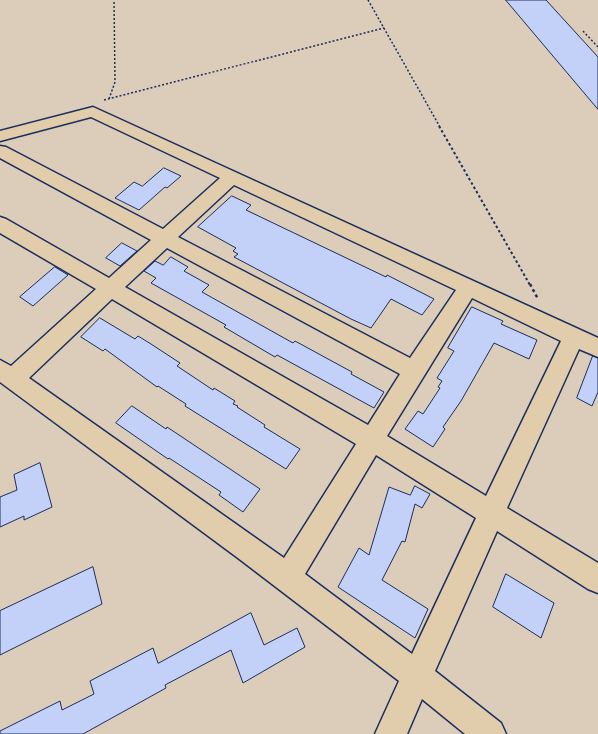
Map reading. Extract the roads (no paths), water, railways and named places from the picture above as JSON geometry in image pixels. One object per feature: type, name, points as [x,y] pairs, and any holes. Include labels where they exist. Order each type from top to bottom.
[{"type":"street","points":[[0,136],[93,112],[598,348]]},
{"type":"street","points":[[0,151],[414,371]]},
{"type":"street","points":[[232,177],[110,289],[6,374],[288,577],[490,734]]},
{"type":"street","points":[[0,224],[372,440],[598,579]]},
{"type":"street","points":[[288,577],[414,371],[468,288]]},
{"type":"street","points":[[391,734],[491,514],[564,333]]}]
